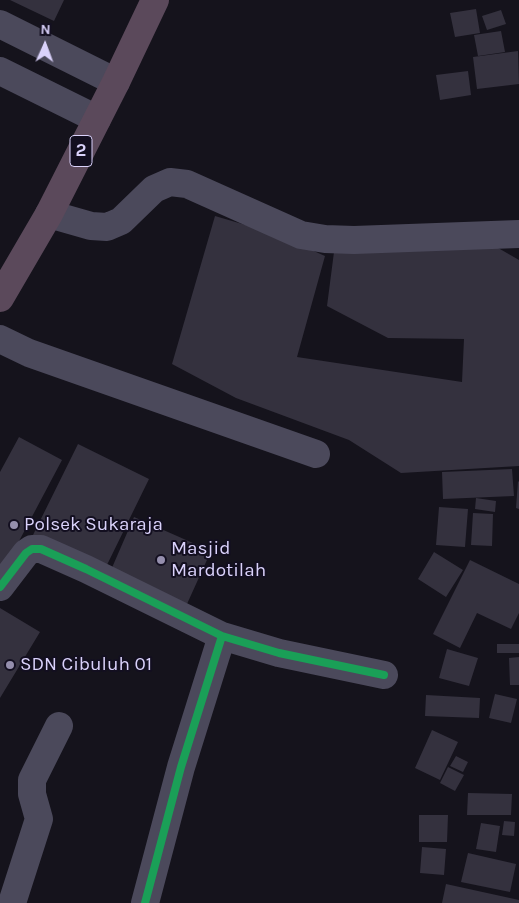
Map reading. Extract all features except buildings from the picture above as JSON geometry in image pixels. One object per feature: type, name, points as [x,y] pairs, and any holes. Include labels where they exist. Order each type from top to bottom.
[{"type":"highway","name":"2","points":[[0,298],[49,214],[155,0]]},
{"type":"street","points":[[0,24],[116,82]]},
{"type":"street","points":[[0,72],[97,119]]},
{"type":"street","points":[[49,214],[91,226],[107,227],[121,221],[154,189],[170,182],[187,184],[301,235],[325,239],[354,240],[519,234]]},
{"type":"street","points":[[0,339],[29,353],[316,454]]},
{"type":"street","points":[[0,587],[26,553],[32,549],[41,549],[222,636],[279,653],[384,675]]},
{"type":"street","points":[[145,903],[181,767],[222,636]]},
{"type":"street","points":[[12,903],[39,820],[32,794],[32,780],[59,726]]},
{"type":"cycle path","points":[[0,587],[26,553],[32,549],[41,549],[222,636],[279,653],[384,675]]},
{"type":"cycle path","points":[[145,903],[181,767],[222,636]]},
{"type":"place","name":"Polsek Sukaraja","points":[[14,525]]},
{"type":"place","name":"Masjid Mardotilah","points":[[161,560]]},
{"type":"place","name":"SDN Cibuluh 01","points":[[10,665]]}]
